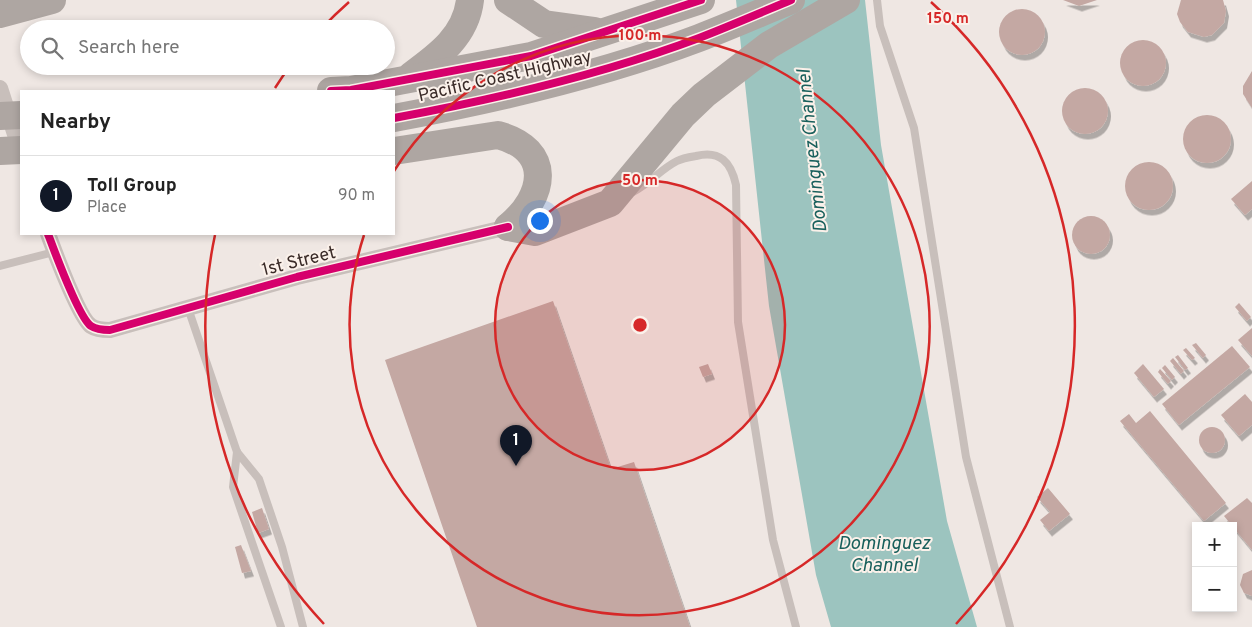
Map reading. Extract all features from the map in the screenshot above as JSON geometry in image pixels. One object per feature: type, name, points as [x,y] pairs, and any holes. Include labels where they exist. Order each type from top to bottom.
[{"type":"highway","points":[[0,14],[52,0]]},
{"type":"highway","points":[[405,80],[443,52],[461,28],[470,0]]},
{"type":"highway","points":[[508,0],[544,24],[604,31]]},
{"type":"highway","name":"Pacific Coast Highway","points":[[395,118],[539,88],[698,38],[791,0]]},
{"type":"highway","points":[[508,227],[535,232],[610,203],[683,115],[704,95],[769,45],[846,0]]},
{"type":"highway","name":"Pacific Coast Highway","points":[[338,90],[405,80],[531,56],[698,1]]},
{"type":"highway","points":[[0,116],[20,115]]},
{"type":"highway","points":[[395,151],[498,135],[515,139],[533,157],[539,175],[539,186],[531,204],[521,217],[508,227]]},
{"type":"highway","points":[[0,151],[20,151]]},
{"type":"street","points":[[0,88],[20,148]]},
{"type":"street","name":"1st Street","points":[[54,252],[87,322],[98,329],[110,330],[297,277],[508,227]]},
{"type":"street","points":[[48,235],[54,252]]},
{"type":"lane","points":[[877,0],[880,26],[914,128],[966,456],[1010,627]]},
{"type":"lane","points":[[610,203],[639,188],[682,159],[706,153],[717,155],[727,161],[732,171],[736,185],[738,322],[773,540],[796,627]]},
{"type":"lane","points":[[0,266],[54,252]]},
{"type":"lane","points":[[188,308],[237,452],[259,479],[282,547],[303,627]]},
{"type":"lane","points":[[237,452],[233,487],[281,627]]},
{"type":"water","name":"Dominguez Channel","points":[[736,0],[865,0],[881,145],[947,521],[977,627],[831,627],[816,575],[769,306]]},
{"type":"building","points":[[1063,0],[1097,0],[1079,6]]},
{"type":"building","points":[[1181,0],[1223,0],[1226,11],[1224,23],[1212,35],[1204,37],[1188,32],[1180,22],[1177,14]]},
{"type":"building","points":[[1017,9],[1027,9],[1041,19],[1045,32],[1041,45],[1035,51],[1027,55],[1017,55],[1003,45],[999,37],[999,27],[1009,13]]},
{"type":"building","points":[[1138,40],[1148,40],[1162,50],[1166,63],[1162,76],[1156,82],[1148,86],[1138,86],[1124,76],[1120,68],[1120,58],[1130,44]]},
{"type":"building","points":[[1252,71],[1252,108],[1243,94],[1243,86]]},
{"type":"building","points":[[1085,88],[1098,92],[1104,98],[1108,111],[1104,124],[1098,130],[1085,134],[1072,130],[1066,124],[1062,111],[1066,98],[1072,92]]},
{"type":"building","points":[[1207,115],[1216,117],[1224,122],[1229,130],[1231,139],[1229,148],[1224,156],[1216,161],[1207,163],[1198,161],[1190,156],[1185,148],[1183,139],[1185,130],[1190,122],[1198,117]]},
{"type":"building","points":[[1149,162],[1158,164],[1166,169],[1171,177],[1173,186],[1171,195],[1166,203],[1158,208],[1149,210],[1140,208],[1132,203],[1127,195],[1125,186],[1127,177],[1132,169],[1140,164]]},
{"type":"building","points":[[1252,181],[1252,209],[1245,215],[1231,199]]},
{"type":"building","points":[[1091,216],[1104,222],[1110,235],[1104,248],[1091,254],[1078,248],[1072,235],[1078,222]]},
{"type":"building","points":[[553,301],[611,469],[634,462],[690,627],[477,627],[385,360]]},
{"type":"building","points":[[1239,303],[1251,317],[1247,321],[1235,307]]},
{"type":"building","points":[[1252,328],[1252,356],[1238,340]]},
{"type":"building","points":[[1196,343],[1206,355],[1203,358],[1192,345]]},
{"type":"building","points":[[1232,346],[1250,367],[1179,425],[1162,404]]},
{"type":"building","points":[[1186,348],[1195,358],[1192,360],[1183,350]]},
{"type":"building","points":[[1178,355],[1188,368],[1185,370],[1175,357]]},
{"type":"building","points":[[1173,358],[1184,371],[1181,374],[1170,361]]},
{"type":"building","points":[[708,364],[712,374],[703,377],[699,367]]},
{"type":"building","points":[[1143,364],[1164,389],[1154,397],[1134,373]]},
{"type":"building","points":[[1165,365],[1175,377],[1172,380],[1162,368]]},
{"type":"building","points":[[1160,369],[1171,381],[1168,384],[1158,372]]},
{"type":"building","points":[[1245,394],[1252,402],[1252,425],[1239,436],[1221,415]]},
{"type":"building","points":[[1150,411],[1226,503],[1204,521],[1120,421],[1129,414],[1136,423]]},
{"type":"building","points":[[1212,427],[1221,431],[1225,440],[1221,449],[1212,453],[1203,449],[1199,440],[1203,431]]},
{"type":"building","points":[[1048,488],[1070,514],[1049,531],[1040,520],[1050,512],[1037,497]]},
{"type":"building","points":[[1247,498],[1252,503],[1252,550],[1237,532],[1237,522],[1229,522],[1224,516]]},
{"type":"building","points":[[262,508],[269,529],[258,533],[252,512]]},
{"type":"building","points":[[241,545],[251,571],[242,573],[235,547]]},
{"type":"building","points":[[1252,570],[1252,596],[1244,593],[1240,585],[1243,574]]},
{"type":"cycle path","points":[[351,90],[531,56],[701,0]]},
{"type":"cycle path","points":[[395,118],[471,103],[587,75],[699,38],[791,0]]},
{"type":"cycle path","points":[[48,235],[67,283],[86,320],[91,326],[110,330],[297,277],[508,227]]},
{"type":"place","name":"Toll Group","points":[[516,466]]}]
